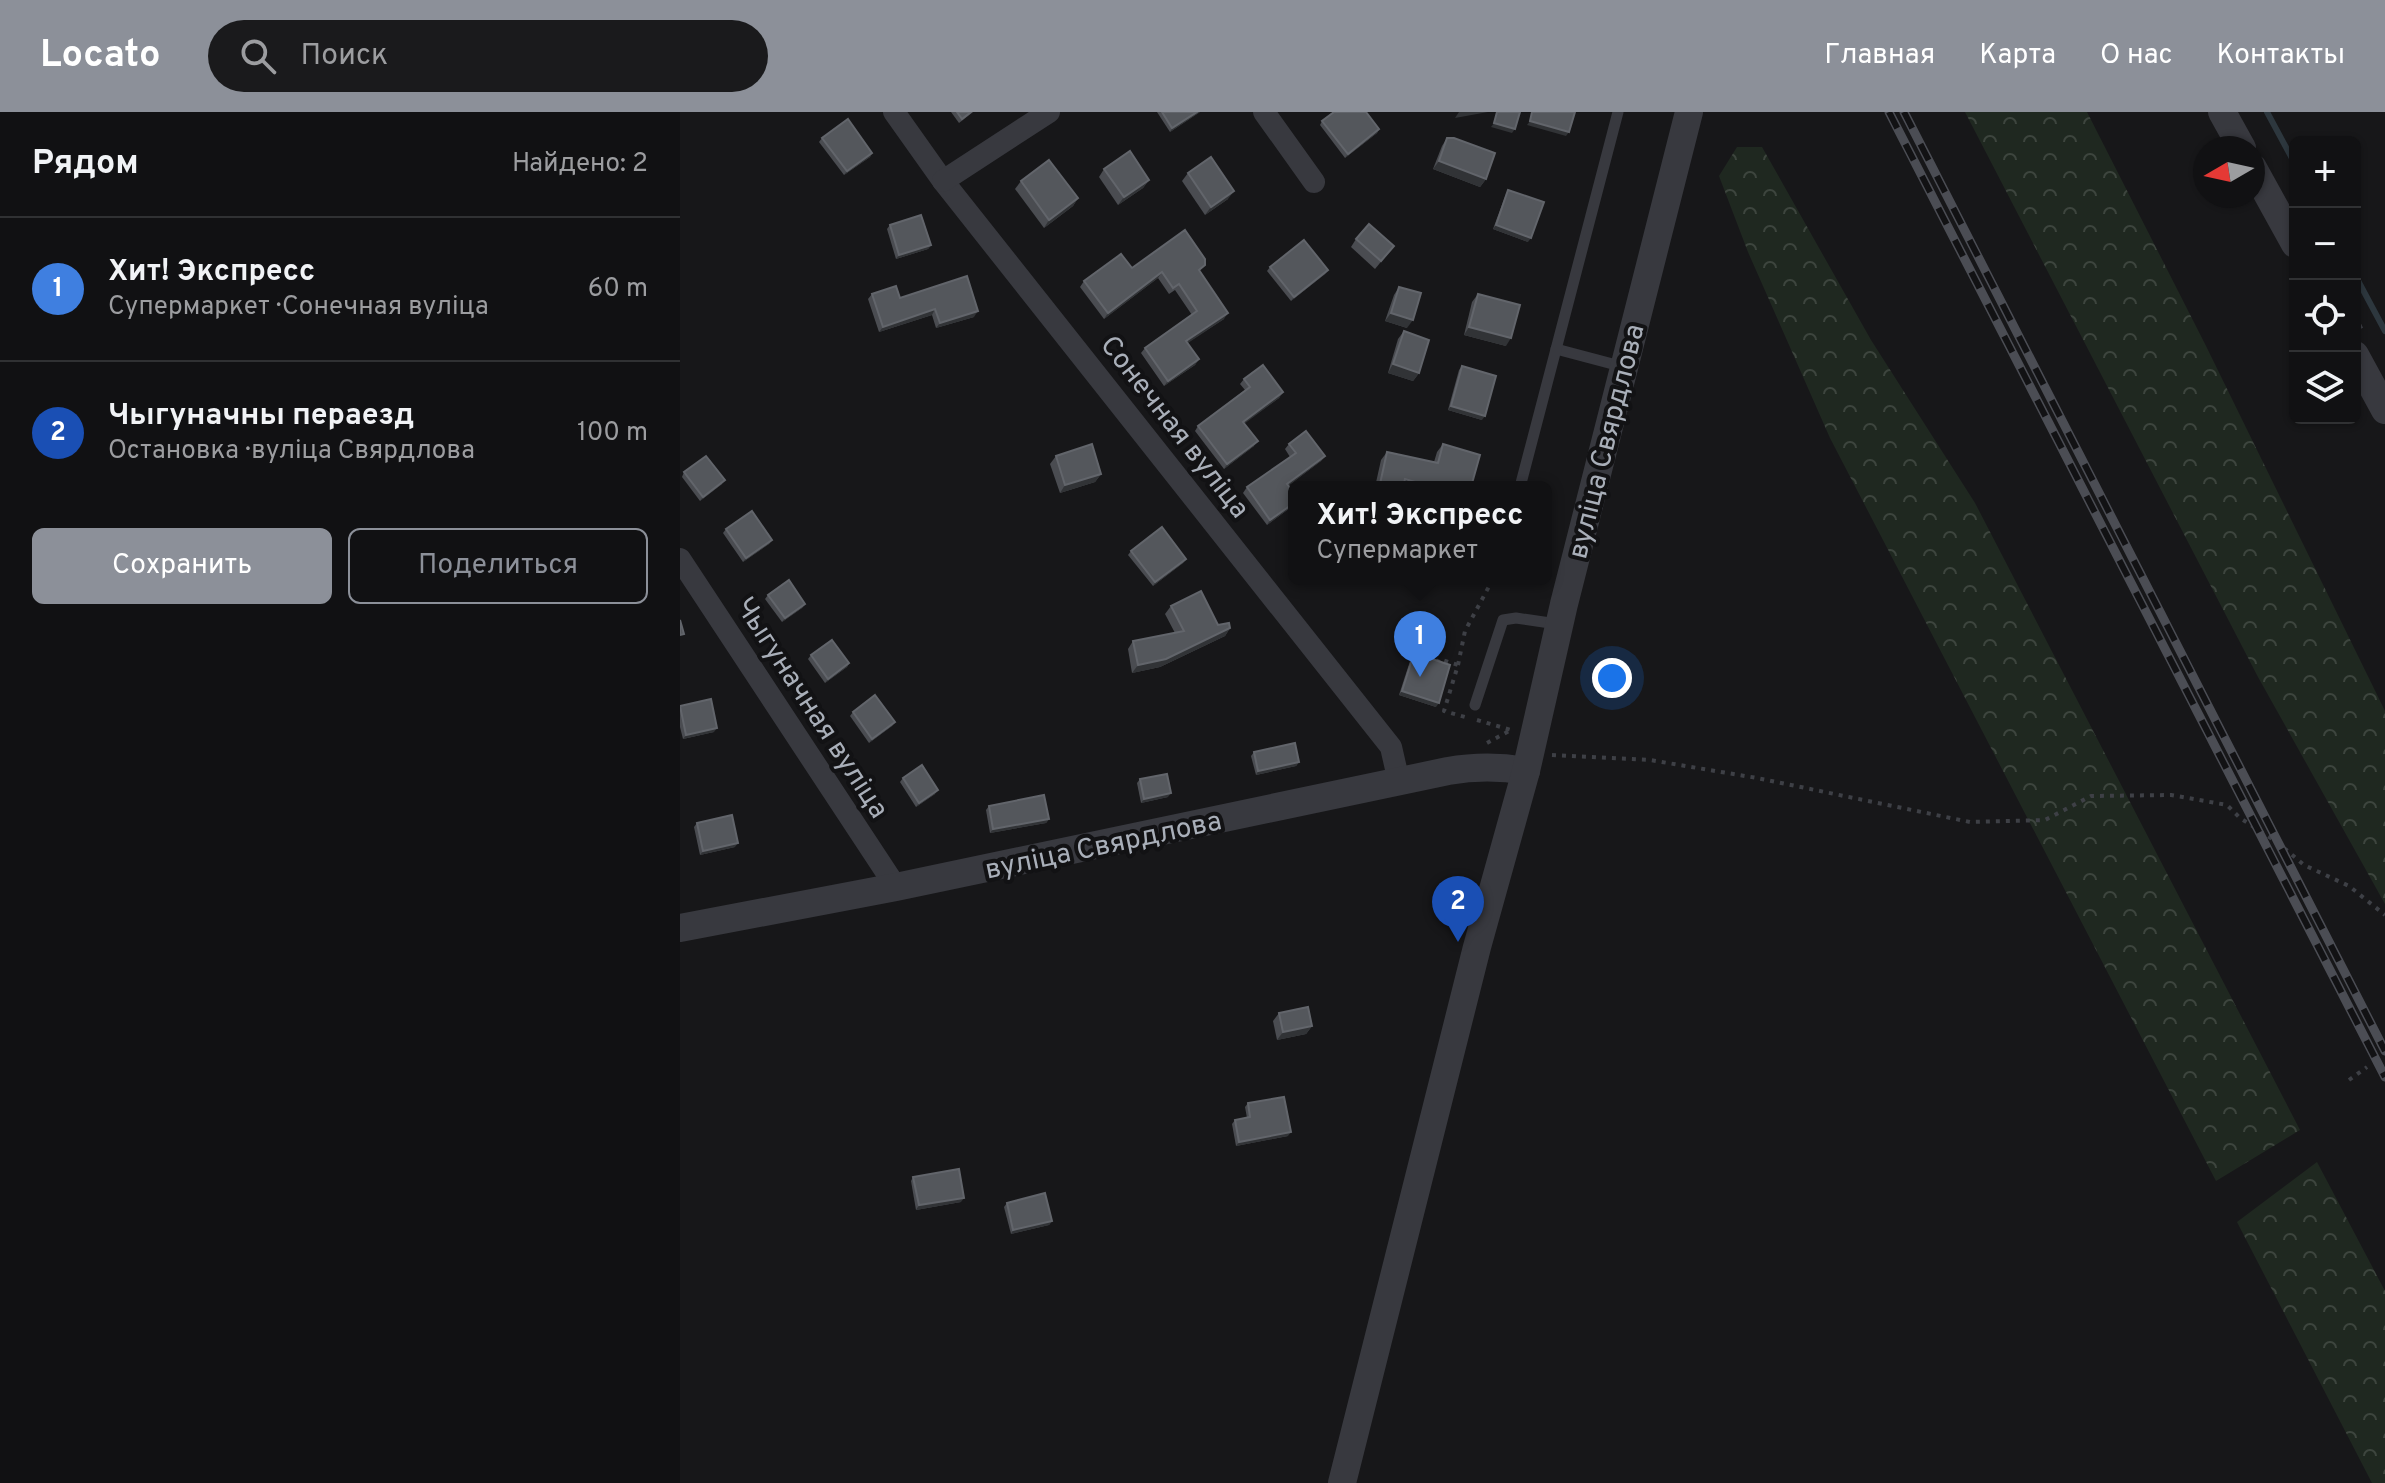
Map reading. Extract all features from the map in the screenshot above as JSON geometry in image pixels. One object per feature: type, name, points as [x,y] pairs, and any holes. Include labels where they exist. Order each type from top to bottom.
[{"type":"street","name":"Сонечная вуліца","points":[[894,112],[943,181],[1391,747],[1399,782]]},
{"type":"street","points":[[943,181],[1049,112]]},
{"type":"street","points":[[1264,112],[1314,182]]},
{"type":"street","name":"вуліца Свярдлова","points":[[1342,1483],[1477,947],[1537,763],[1559,625],[1689,112]]},
{"type":"street","points":[[2222,112],[2235,136]]},
{"type":"street","points":[[2265,190],[2289,233]]},
{"type":"street","points":[[2361,366],[2385,410]]},
{"type":"street","name":"Чыгуначная вуліца","points":[[680,559],[896,887]]},
{"type":"street","name":"вуліца Свярдлова","points":[[680,928],[896,887],[1475,766],[1537,763]]},
{"type":"lane","points":[[1522,481],[1618,112]]},
{"type":"lane","points":[[1556,349],[1624,367]]},
{"type":"lane","points":[[1475,705],[1503,620],[1516,618],[1559,625]]},
{"type":"path","points":[[1458,665],[1465,631],[1490,585]]},
{"type":"path","points":[[1537,763],[1650,760],[1757,778],[1970,822],[2045,820],[2091,796],[2171,795],[2227,805],[2304,865],[2349,886],[2385,915]]},
{"type":"path","points":[[2349,1080],[2367,1067]]},
{"type":"green space","points":[[1965,112],[2087,112],[2385,711],[2385,904],[2258,677]]},
{"type":"green space","points":[[1737,147],[1762,147],[1871,340],[1975,503],[2300,1130],[2216,1181],[1830,438],[1748,252],[1719,176]]},
{"type":"green space","points":[[2317,1162],[2385,1291],[2385,1483],[2372,1483],[2237,1222]]},
{"type":"building","points":[[957,112],[971,112],[962,119]]},
{"type":"building","points":[[1162,112],[1197,112],[1172,128]]},
{"type":"building","points":[[1334,112],[1366,112],[1379,129],[1348,154],[1322,121]]},
{"type":"building","points":[[1497,112],[1520,112],[1515,129],[1494,123]]},
{"type":"building","points":[[1532,112],[1575,112],[1569,132],[1530,121]]},
{"type":"building","points":[[848,119],[872,153],[847,171],[822,138]]},
{"type":"building","points":[[1447,138],[1495,153],[1486,179],[1439,161]]},
{"type":"building","points":[[1130,151],[1149,180],[1124,197],[1104,169]]},
{"type":"building","points":[[1211,157],[1234,191],[1211,207],[1188,173]]},
{"type":"building","points":[[1049,160],[1078,198],[1049,220],[1021,181]]},
{"type":"building","points":[[1508,190],[1544,202],[1531,238],[1496,225]]},
{"type":"building","points":[[921,215],[931,245],[899,255],[890,225]]},
{"type":"building","points":[[1369,224],[1394,246],[1381,261],[1356,239]]},
{"type":"building","points":[[1185,230],[1205,259],[1205,265],[1199,270],[1228,313],[1186,341],[1199,359],[1168,381],[1145,348],[1197,311],[1179,284],[1173,288],[1162,272],[1108,313],[1084,281],[1121,254],[1132,268]]},
{"type":"building","points":[[1304,240],[1328,270],[1294,297],[1270,267]]},
{"type":"building","points":[[967,276],[978,311],[940,323],[935,309],[883,327],[872,294],[896,286],[900,298]]},
{"type":"building","points":[[1399,287],[1421,293],[1413,320],[1391,313]]},
{"type":"building","points":[[1478,294],[1520,305],[1511,338],[1469,327]]},
{"type":"building","points":[[1404,331],[1429,340],[1419,373],[1393,364]]},
{"type":"building","points":[[1263,365],[1283,392],[1243,422],[1258,441],[1227,464],[1198,426],[1250,387],[1244,379]]},
{"type":"building","points":[[1462,366],[1496,376],[1485,416],[1451,406]]},
{"type":"building","points":[[1306,431],[1325,456],[1288,481],[1288,507],[1270,520],[1247,487],[1296,453],[1289,444]]},
{"type":"building","points":[[1092,444],[1101,474],[1065,485],[1056,456]]},
{"type":"building","points":[[1443,444],[1480,455],[1473,481],[1381,481],[1387,452],[1438,463]]},
{"type":"building","points":[[706,456],[725,480],[703,497],[684,472]]},
{"type":"building","points":[[752,511],[772,540],[746,558],[726,529]]},
{"type":"building","points":[[1162,527],[1186,559],[1155,582],[1131,551]]},
{"type":"building","points":[[789,580],[805,604],[785,618],[768,595]]},
{"type":"building","points":[[1201,591],[1218,625],[1229,623],[1230,628],[1166,659],[1138,665],[1133,641],[1184,631],[1171,606]]},
{"type":"building","points":[[832,640],[849,663],[828,679],[811,655]]},
{"type":"building","points":[[1414,653],[1450,665],[1439,703],[1402,691]]},
{"type":"building","points":[[875,695],[895,722],[872,739],[853,712]]},
{"type":"building","points":[[711,699],[717,728],[686,735],[680,706]]},
{"type":"building","points":[[1295,743],[1299,762],[1258,771],[1254,752]]},
{"type":"building","points":[[922,765],[938,790],[919,803],[903,778]]},
{"type":"building","points":[[1167,774],[1171,793],[1144,799],[1140,779]]},
{"type":"building","points":[[1044,795],[1049,819],[993,829],[989,806]]},
{"type":"building","points":[[732,815],[738,843],[703,851],[697,823]]},
{"type":"building","points":[[1308,1007],[1312,1026],[1283,1032],[1279,1013]]},
{"type":"building","points":[[1284,1097],[1291,1132],[1239,1142],[1235,1120],[1250,1117],[1248,1103]]},
{"type":"building","points":[[959,1169],[964,1198],[919,1205],[913,1177]]},
{"type":"building","points":[[1045,1193],[1052,1221],[1013,1230],[1007,1203]]},
{"type":"waterway","points":[[2267,112],[2289,153]]},
{"type":"waterway","points":[[2358,280],[2385,331]]},
{"type":"railway","points":[[1889,112],[2385,1077]]},
{"type":"railway","points":[[1904,112],[2385,1051]]},
{"type":"place","name":"Хит! Экспресс","points":[[1420,677]]},
{"type":"place","name":"Чыгуначны пераезд","points":[[1458,942]]}]
